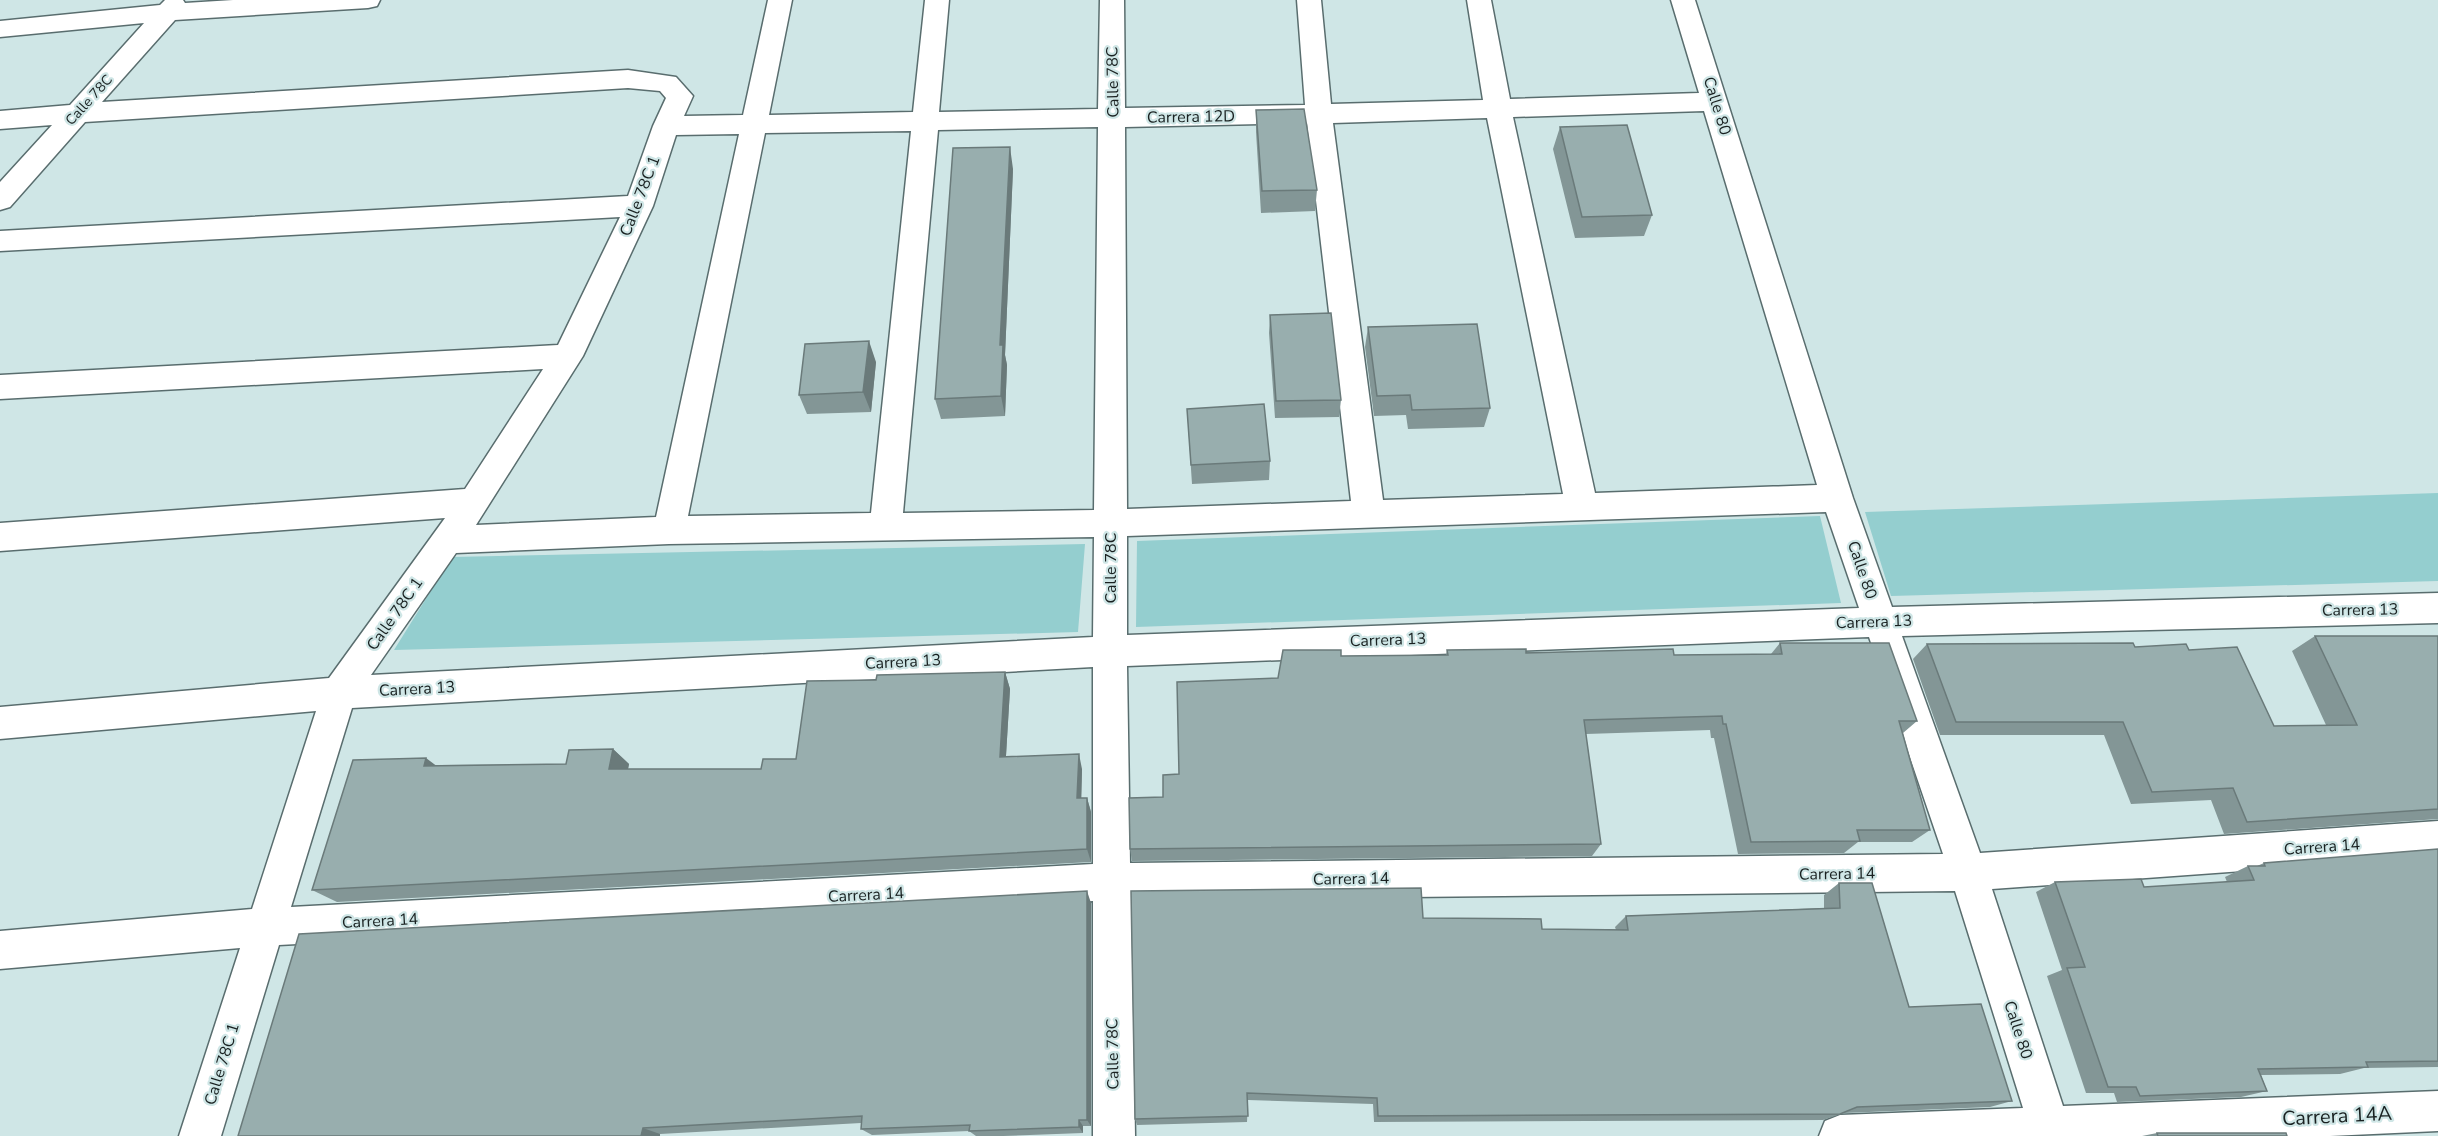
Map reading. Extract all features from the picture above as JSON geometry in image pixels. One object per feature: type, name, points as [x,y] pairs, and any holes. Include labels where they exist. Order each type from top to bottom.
[{"type":"street","points":[[0,29],[173,6],[368,0]]},
{"type":"street","points":[[669,530],[752,124],[780,0]]},
{"type":"street","points":[[886,526],[937,0]]},
{"type":"street","name":"Calle 78C","points":[[1112,0],[1114,118],[1110,651],[1114,1136]]},
{"type":"street","points":[[1310,0],[1319,114],[1370,514]]},
{"type":"street","points":[[1479,0],[1498,108],[1582,506]]},
{"type":"street","name":"Calle 80","points":[[1683,0],[1837,498],[1968,872],[2051,1132]]},
{"type":"street","name":"Calle 78C","points":[[0,200],[173,6]]},
{"type":"street","name":"Calle 78C 1","points":[[78,113],[628,79],[667,83],[680,96],[666,126],[639,206],[568,356],[474,502],[339,693],[200,1136]]},
{"type":"street","name":"Carrera 12D","points":[[666,126],[1319,114],[1716,102]]},
{"type":"street","points":[[0,120],[78,113]]},
{"type":"street","points":[[0,241],[639,206]]},
{"type":"street","points":[[0,387],[568,356]]},
{"type":"street","points":[[446,540],[669,530],[1112,523],[1837,498]]},
{"type":"street","points":[[0,537],[474,502]]},
{"type":"street","name":"Carrera 13","points":[[0,723],[339,693],[1110,651],[1880,622],[2435,614]]},
{"type":"street","name":"Carrera 14","points":[[0,950],[265,927],[1111,882],[1968,872],[2438,839]]},
{"type":"street","name":"Carrera 14A","points":[[1840,1136],[2051,1132],[2438,1111]]},
{"type":"shaded area","points":[[2438,493],[2438,581],[1891,596],[1865,512]]},
{"type":"shaded area","points":[[1820,516],[1841,603],[1136,627],[1137,541]]},
{"type":"shaded area","points":[[1085,544],[1078,632],[394,650],[452,557]]},
{"type":"building","points":[[1304,109],[1317,190],[1262,191],[1256,110]]},
{"type":"building","points":[[1627,125],[1652,215],[1582,217],[1560,127]]},
{"type":"building","points":[[1010,147],[1000,345],[1003,345],[1001,396],[935,399],[953,148]]},
{"type":"building","points":[[1331,313],[1341,400],[1276,401],[1270,315]]},
{"type":"building","points":[[1477,324],[1490,408],[1412,410],[1410,395],[1377,396],[1368,327]]},
{"type":"building","points":[[869,341],[863,392],[799,395],[805,344]]},
{"type":"building","points":[[1264,404],[1270,461],[1191,465],[1187,409]]},
{"type":"building","points":[[2315,636],[2438,636],[2438,809],[2247,822],[2233,788],[2152,792],[2123,722],[1956,722],[1927,644],[2133,643],[2135,647],[2186,644],[2189,650],[2237,647],[2274,726],[2357,725]]},
{"type":"building","points":[[1780,643],[1889,643],[1917,721],[1899,721],[1930,830],[1857,830],[1860,841],[1751,842],[1726,724],[1723,724],[1722,716],[1584,720],[1601,844],[1130,849],[1129,798],[1163,797],[1163,775],[1179,774],[1177,682],[1278,678],[1283,650],[1341,650],[1341,656],[1448,655],[1447,650],[1526,649],[1526,653],[1673,649],[1674,655],[1782,654]]},
{"type":"building","points":[[1005,672],[1000,757],[1079,754],[1077,798],[1087,798],[1087,849],[312,890],[353,760],[426,758],[424,766],[566,764],[569,750],[613,749],[609,769],[761,769],[763,759],[796,759],[807,681],[876,680],[877,675]]},
{"type":"building","points":[[2438,849],[2438,1061],[2366,1062],[2368,1067],[2258,1069],[2267,1091],[2140,1096],[2136,1087],[2108,1087],[2067,968],[2085,967],[2055,882],[2141,879],[2144,887],[2254,880],[2248,866]]},
{"type":"building","points":[[1839,883],[1872,883],[1909,1007],[1981,1004],[2012,1101],[1857,1107],[1840,1114],[1378,1116],[1377,1098],[1247,1093],[1248,1116],[1135,1119],[1131,891],[1421,888],[1423,918],[1541,919],[1542,929],[1628,930],[1626,916],[1840,908]]},
{"type":"building","points":[[1087,891],[1087,1120],[1079,1120],[1079,1127],[969,1131],[970,1125],[861,1129],[862,1116],[643,1128],[641,1136],[238,1136],[299,934]]},
{"type":"building","points":[[2157,1133],[2286,1133],[2287,1136],[2158,1136]]}]
